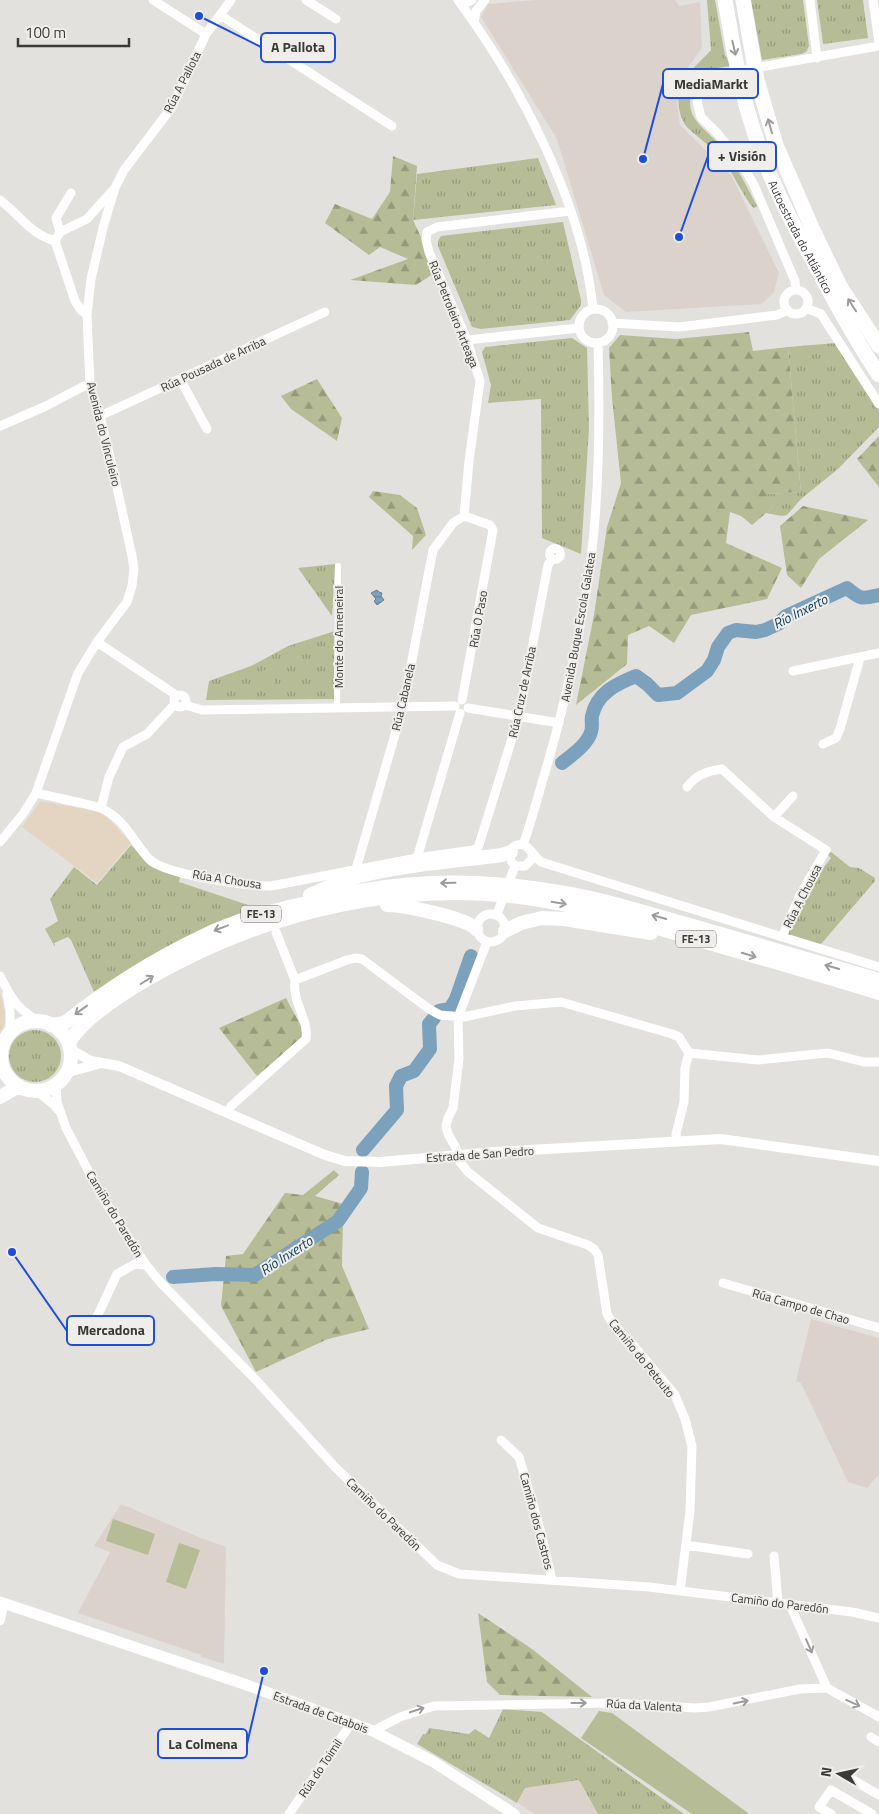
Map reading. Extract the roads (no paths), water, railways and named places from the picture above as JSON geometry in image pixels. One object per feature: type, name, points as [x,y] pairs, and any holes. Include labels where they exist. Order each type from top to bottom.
[{"type":"highway","name":"Autoestrada do Atlántico","points":[[725,0],[730,33],[751,122],[773,180],[804,245],[859,345],[879,375]]},
{"type":"highway","name":"Autoestrada do Atlántico","points":[[743,0],[758,80],[776,145],[812,228],[840,286],[879,346]]},
{"type":"highway","points":[[288,906],[344,880],[380,871],[502,856],[514,850]]},
{"type":"highway","name":"FE-13","points":[[10,1032],[24,1022],[60,1024],[66,1022],[116,985],[158,959],[202,936],[246,919],[288,906],[367,890],[412,884],[512,891],[561,892],[621,906],[879,980]]},
{"type":"highway","name":"FE-13","points":[[60,1080],[68,1068],[70,1046],[83,1023],[166,968],[206,948],[298,914],[412,896],[496,889]]},
{"type":"highway","name":"FE-13","points":[[512,891],[620,916],[879,993]]},
{"type":"highway","points":[[324,909],[351,910],[384,905],[403,906],[467,922],[476,929]]},
{"type":"highway","points":[[505,931],[521,923],[542,918],[564,919],[719,946]]},
{"type":"highway","points":[[45,1023],[63,1034],[70,1046]]},
{"type":"highway","points":[[10,1032],[1,1049],[1,1068],[10,1080],[19,1086],[36,1090],[45,1090],[60,1080]]},
{"type":"highway","points":[[0,1097],[19,1086]]},
{"type":"main road","name":"Estrada de Catabois","points":[[2,1603],[352,1722],[432,1761],[514,1814]]},
{"type":"street","points":[[153,0],[206,34]]},
{"type":"street","name":"Rúa A Pallota","points":[[115,188],[124,170],[172,107],[206,34],[231,0]]},
{"type":"street","points":[[306,0],[336,19]]},
{"type":"street","points":[[461,5],[472,0]]},
{"type":"street","points":[[810,0],[817,58]]},
{"type":"street","points":[[873,0],[877,12],[879,42]]},
{"type":"street","points":[[461,5],[468,10],[473,9],[483,1]]},
{"type":"street","points":[[474,23],[476,11],[483,1]]},
{"type":"street","points":[[461,5],[516,91],[546,146],[570,211],[585,262],[592,310]]},
{"type":"street","points":[[220,15],[392,126]]},
{"type":"street","points":[[796,290],[795,281],[750,178],[742,164],[718,134],[701,117],[697,102],[701,87],[710,77],[727,73],[879,46]]},
{"type":"street","points":[[55,241],[60,232],[87,219],[115,188]]},
{"type":"street","name":"Avenida do Vinculeiro","points":[[0,842],[23,814],[36,793],[78,673],[97,642],[127,602],[132,586],[134,569],[114,474],[100,416],[90,386],[87,315],[91,279],[115,188]]},
{"type":"street","points":[[60,232],[56,218],[71,193]]},
{"type":"street","points":[[0,200],[31,229],[55,241],[75,301],[87,315]]},
{"type":"street","name":"Rúa Petroleiro Arteaga","points":[[464,516],[469,461],[480,381],[466,340],[429,252],[426,240],[427,232],[436,227],[570,211]]},
{"type":"street","points":[[612,324],[679,327],[777,315],[788,310],[798,313],[806,308],[807,296],[800,290],[792,291],[786,296],[785,305],[788,310]]},
{"type":"street","points":[[806,308],[820,314],[879,404]]},
{"type":"street","points":[[597,309],[605,312],[612,324],[611,334],[598,343],[592,343],[583,338],[579,328],[581,318],[588,311],[597,309]]},
{"type":"street","name":"Rúa Pousada de Arriba","points":[[100,416],[325,312]]},
{"type":"street","points":[[466,340],[579,328]]},
{"type":"street","name":"Avenida Buque Escola Galatea","points":[[514,850],[559,722],[572,670],[586,596],[597,499],[600,411],[598,343]]},
{"type":"street","points":[[180,379],[207,429]]},
{"type":"street","points":[[0,426],[46,406],[84,386],[90,386]]},
{"type":"street","name":"Rúa Cabanela","points":[[356,868],[403,707],[433,550],[449,528],[464,516]]},
{"type":"street","name":"Rúa O Paso","points":[[417,858],[461,707],[493,537],[493,530],[490,525],[464,516]]},
{"type":"street","name":"Rúa Cruz de Arriba","points":[[476,849],[519,716],[548,565],[552,558]]},
{"type":"street","name":"Monte do Ameneiral","points":[[337,709],[338,566]]},
{"type":"street","points":[[97,642],[173,693],[175,701],[180,708],[185,705],[202,710],[461,707],[559,722]]},
{"type":"street","points":[[793,671],[879,654]]},
{"type":"street","points":[[823,744],[836,738],[840,729],[860,658]]},
{"type":"street","points":[[101,808],[109,777],[122,747],[147,734],[175,701]]},
{"type":"street","name":"Rúa A Chousa","points":[[687,787],[694,779],[710,770],[722,769],[774,817],[826,850],[800,896],[782,938]]},
{"type":"street","name":"Rúa A Chousa","points":[[36,793],[101,808],[121,821],[150,860],[169,869],[258,886],[272,886],[356,868],[476,849],[514,850]]},
{"type":"street","points":[[774,817],[793,796]]},
{"type":"street","points":[[529,849],[532,859],[526,866],[515,866],[510,859],[514,850],[529,849]]},
{"type":"street","name":"Rúa A Chousa","points":[[532,854],[541,862],[879,967]]},
{"type":"street","points":[[497,914],[515,866]]},
{"type":"street","points":[[486,914],[497,914],[505,924],[505,931],[498,940],[486,942],[478,934],[477,924],[480,918],[486,914]]},
{"type":"street","points":[[228,1114],[231,1106],[306,1038],[307,1030],[297,1005],[294,988],[295,980],[276,932]]},
{"type":"street","points":[[458,1016],[486,942]]},
{"type":"street","points":[[295,980],[346,960],[362,959],[429,1009],[440,1015],[458,1016],[515,1006],[561,1002],[672,1034],[679,1037],[689,1053],[685,1068],[684,1102],[676,1134],[677,1141]]},
{"type":"street","points":[[0,976],[10,996],[21,1010],[28,1016],[45,1023]]},
{"type":"street","points":[[5,986],[10,1011],[10,1032]]},
{"type":"street","name":"Camiño do Petouto","points":[[458,1016],[459,1059],[453,1108],[446,1126],[460,1162],[468,1172],[538,1228],[588,1245],[594,1249],[598,1255],[607,1314],[613,1324],[675,1395],[685,1420],[692,1446],[690,1511],[680,1591]]},
{"type":"street","points":[[70,1046],[79,1055],[98,1064]]},
{"type":"street","points":[[689,1053],[758,1060],[828,1053],[864,1062],[879,1062]]},
{"type":"street","points":[[60,1113],[56,1097],[60,1080],[72,1071],[98,1064]]},
{"type":"street","name":"Estrada de San Pedro","points":[[98,1064],[119,1066],[325,1155],[345,1161],[380,1162],[721,1139],[879,1161]]},
{"type":"street","points":[[36,1090],[54,1105],[60,1113]]},
{"type":"street","name":"Camiño do Paredón","points":[[60,1113],[101,1195],[146,1266],[256,1380],[335,1467],[437,1565],[459,1574],[680,1591],[852,1612],[879,1618]]},
{"type":"street","points":[[95,1321],[117,1274],[135,1264],[146,1266]]},
{"type":"street","name":"Rúa Campo de Chao","points":[[723,1283],[879,1328]]},
{"type":"street","name":"Camiño dos Castros","points":[[501,1440],[520,1458],[552,1580]]},
{"type":"street","points":[[686,1546],[748,1554]]},
{"type":"street","points":[[774,1556],[778,1603]]},
{"type":"street","points":[[0,1621],[2,1603]]},
{"type":"street","points":[[790,1605],[827,1688],[878,1715]]},
{"type":"street","name":"Rúa da Valenta","points":[[373,1731],[400,1717],[434,1706],[612,1703],[695,1708],[736,1703],[800,1688],[827,1688]]},
{"type":"street","name":"Rúa do Toimil","points":[[289,1814],[352,1722]]},
{"type":"street","points":[[870,1737],[879,1742]]},
{"type":"street","points":[[843,1774],[879,1795]]},
{"type":"street","points":[[831,1814],[819,1807],[831,1790],[872,1814]]},
{"type":"water","points":[[377,590],[382,593],[381,596],[384,600],[377,605],[374,601],[376,599],[371,593]]},
{"type":"waterway","name":"Río Inxerto","points":[[562,763],[579,749],[589,737],[592,730],[592,716],[598,701],[608,690],[621,682],[636,676],[658,695],[677,693],[707,671],[714,660],[718,647],[728,633],[736,630],[756,632],[765,630],[778,624],[786,616],[847,588],[862,598],[879,595]]},
{"type":"waterway","name":"Río Inxerto","points":[[439,1011],[450,1009],[456,999],[471,956]]},
{"type":"waterway","name":"Río Inxerto","points":[[363,1150],[397,1110],[396,1086],[401,1076],[414,1071],[430,1049],[429,1024],[434,1018]]},
{"type":"waterway","name":"Río Inxerto","points":[[173,1277],[216,1274],[255,1275],[338,1221],[361,1188],[362,1172]]},
{"type":"place","name":"A Pallota","points":[[199,16]]},
{"type":"place","name":"MediaMarkt","points":[[643,159]]},
{"type":"place","name":"+ Visión","points":[[679,237]]},
{"type":"place","name":"Mercadona","points":[[12,1252]]},
{"type":"place","name":"La Colmena","points":[[264,1671]]}]
